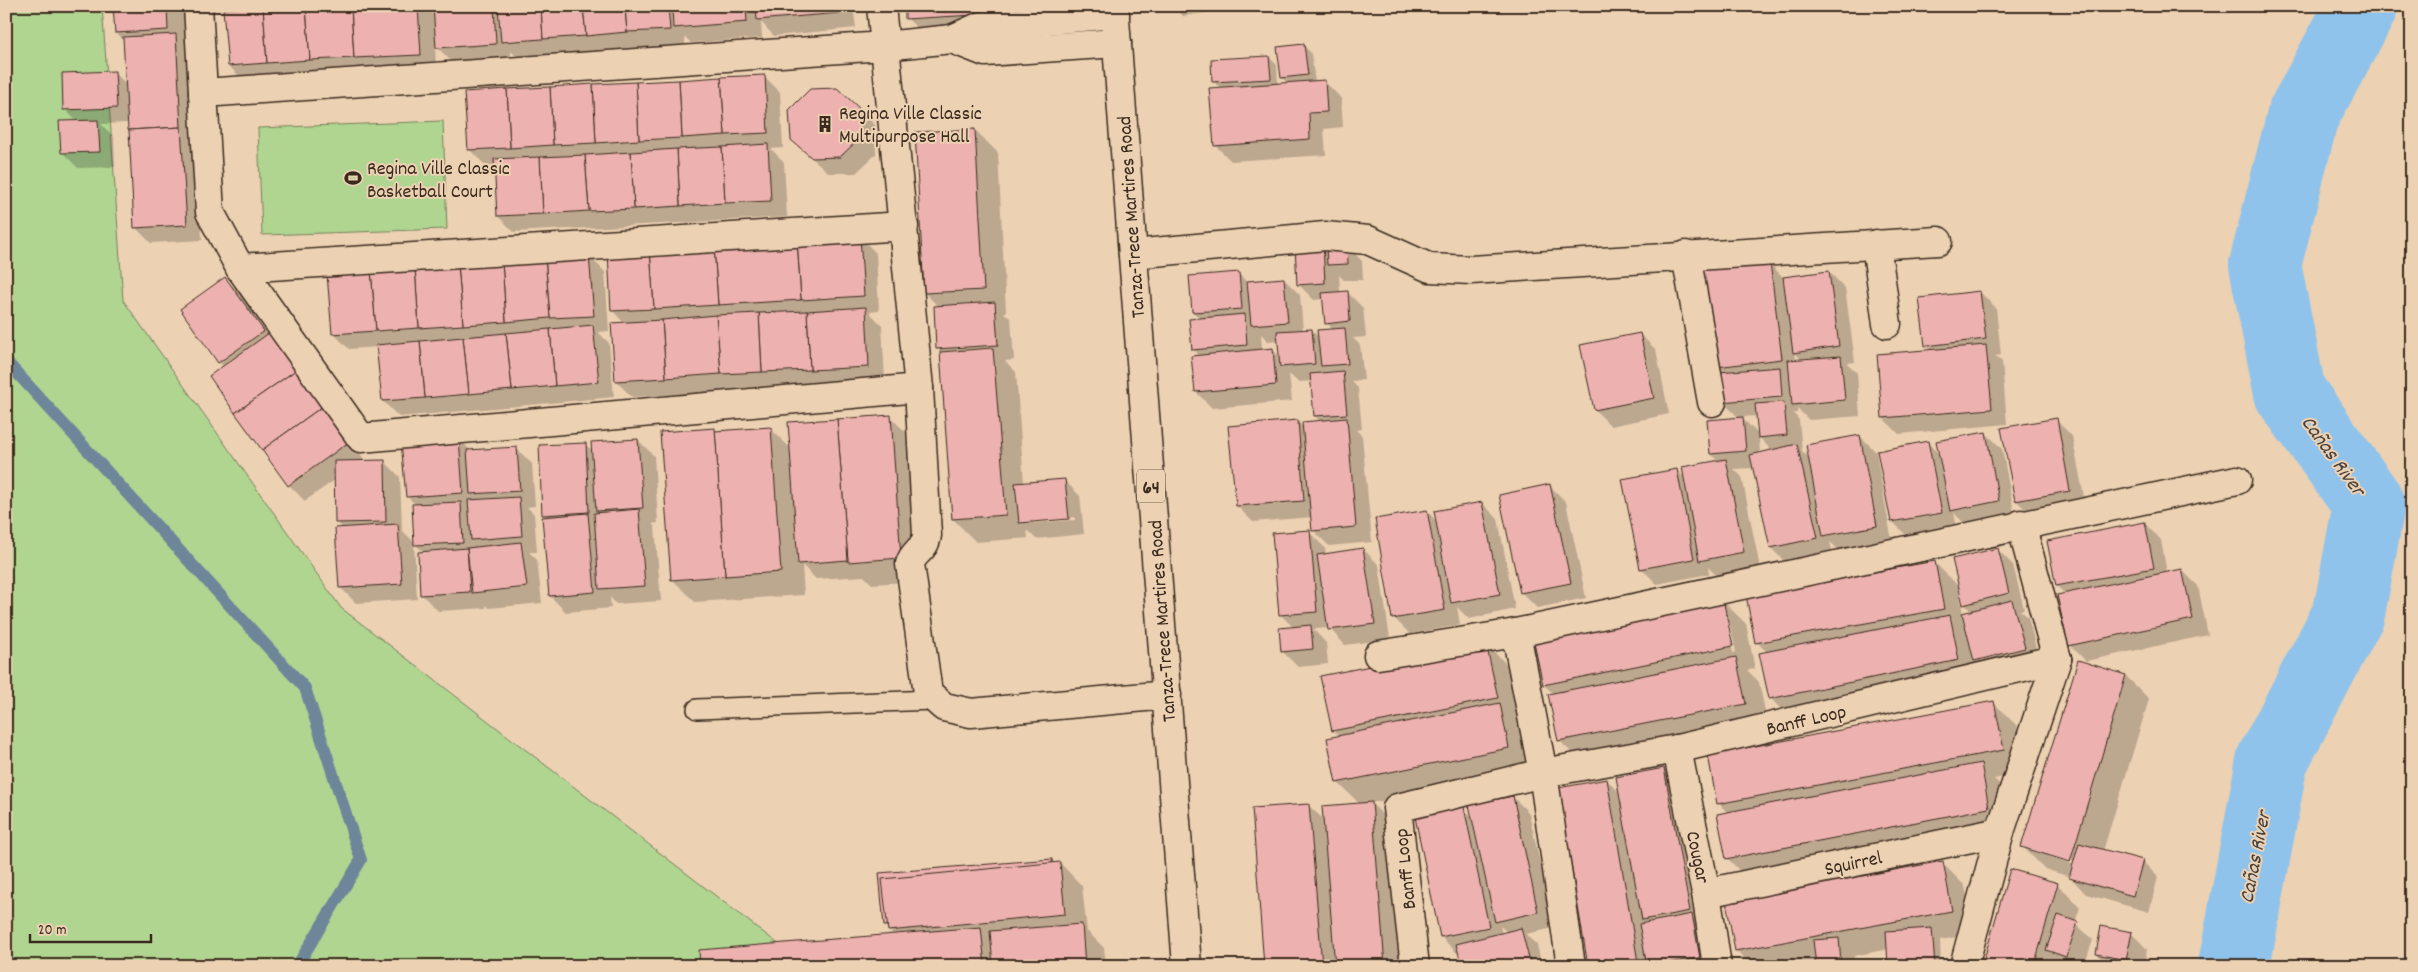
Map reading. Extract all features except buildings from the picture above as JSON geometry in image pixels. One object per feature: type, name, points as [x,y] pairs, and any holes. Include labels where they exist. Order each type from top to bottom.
[{"type":"street","points":[[198,6],[210,212],[240,268],[361,438],[919,388]]},
{"type":"street","points":[[881,6],[919,388],[927,535],[923,548],[912,558],[910,564],[924,678],[928,693],[933,700],[944,708],[971,713],[1167,695]]},
{"type":"street","points":[[203,93],[884,46],[952,39],[981,26],[1115,10]]},
{"type":"street","name":"Tanza-Trece Martires Road","points":[[1115,10],[1187,966]]},
{"type":"street","points":[[952,39],[985,52],[1117,43]]},
{"type":"street","points":[[240,268],[904,226]]},
{"type":"street","points":[[1133,254],[1325,236],[1368,240],[1430,268],[1471,270],[1686,255],[1938,241]]},
{"type":"street","points":[[1876,244],[1888,324]]},
{"type":"street","points":[[1686,255],[1712,402]]},
{"type":"street","points":[[1378,655],[1516,633],[2021,524],[2237,480]]},
{"type":"street","points":[[1964,966],[2000,832],[2057,659],[2021,524]]},
{"type":"street","points":[[1516,633],[1543,773],[1571,966]]},
{"type":"street","name":"Banff Loop","points":[[1415,966],[1397,808],[1543,773],[1677,750],[2057,659]]},
{"type":"street","name":"Cougar","points":[[1677,750],[1706,893],[1717,966]]},
{"type":"street","name":"Squirrel","points":[[1706,893],[2000,832]]},
{"type":"lane","points":[[697,709],[933,700]]},
{"type":"green space","points":[[6,6],[102,6],[123,300],[341,608],[807,966],[6,966]]},
{"type":"green space","name":"Regina Ville Classic Basketball Court","points":[[443,121],[447,229],[262,235],[258,128]]},
{"type":"waterway","name":"Cañas River","points":[[2234,966],[2272,761],[2349,613],[2369,504],[2290,393],[2265,265],[2303,115],[2362,6]]},
{"type":"waterway","points":[[6,361],[305,688],[361,860],[297,966]]},
{"type":"place","name":"Regina Ville Classic Multipurpose Hall","points":[[825,124]]},
{"type":"place","name":"Regina Ville Classic Basketball Court","points":[[353,178]]}]
